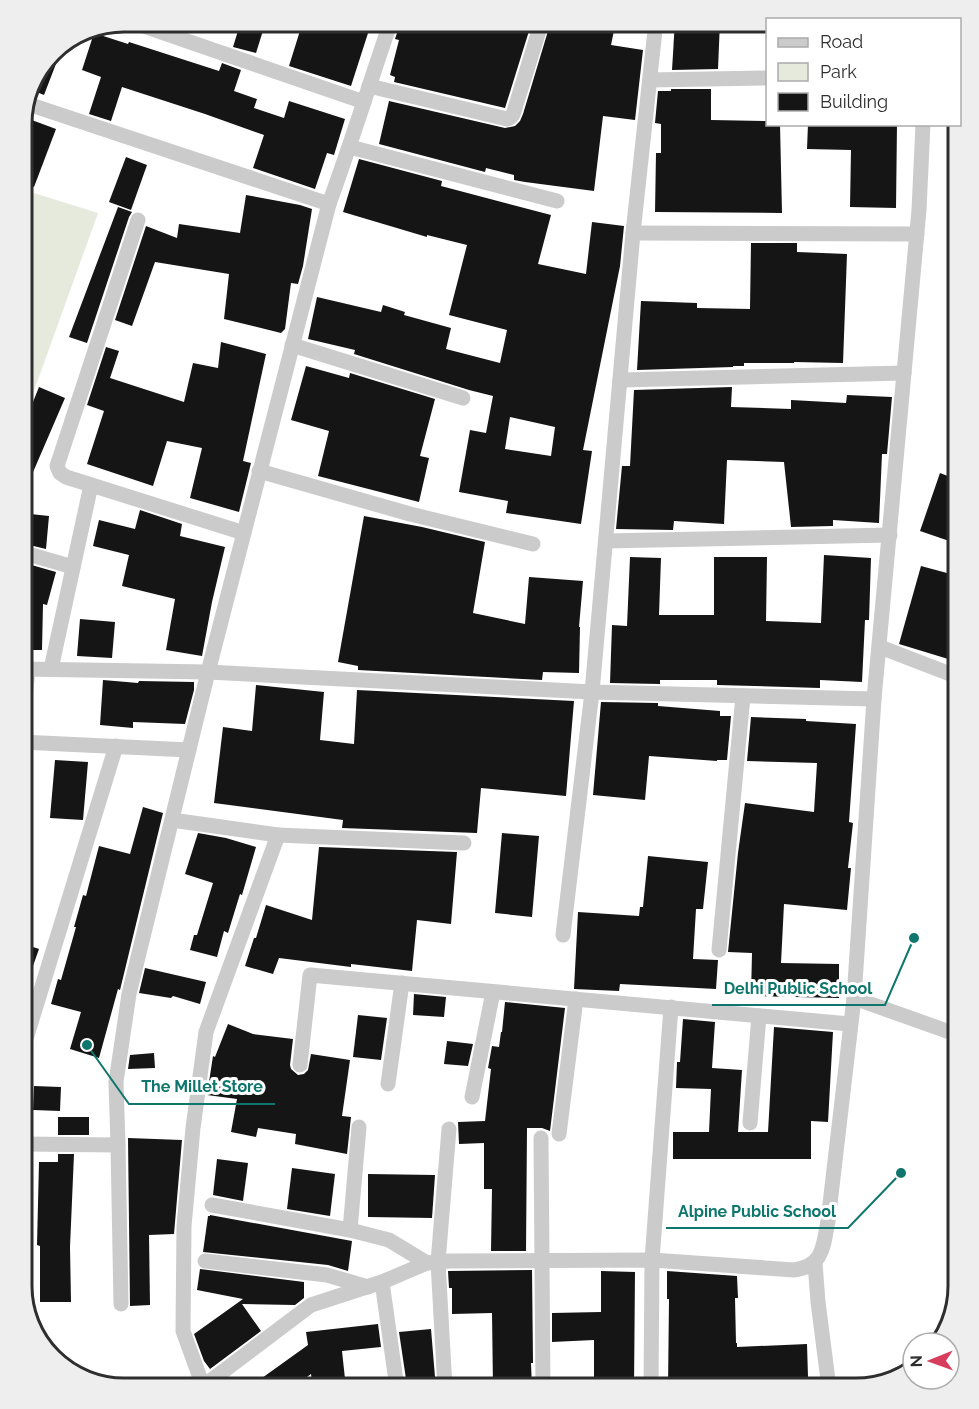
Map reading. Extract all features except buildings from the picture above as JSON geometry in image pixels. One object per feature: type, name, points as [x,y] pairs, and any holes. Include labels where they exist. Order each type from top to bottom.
[{"type":"street","points":[[161,32],[363,102]]},
{"type":"street","points":[[121,1304],[116,1082],[129,994],[208,672],[329,204],[387,32]]},
{"type":"street","points":[[369,86],[507,119],[513,116],[539,32]]},
{"type":"street","points":[[563,935],[592,692],[633,233],[655,32]]},
{"type":"street","points":[[650,80],[766,78]]},
{"type":"street","points":[[33,106],[329,204]]},
{"type":"street","points":[[215,1377],[311,1305],[433,1262],[652,1260],[794,1270],[804,1269],[815,1263],[823,1250],[854,998],[874,699],[916,234],[923,126]]},
{"type":"street","points":[[350,147],[557,201]]},
{"type":"street","points":[[138,220],[57,466],[66,477],[244,533]]},
{"type":"street","points":[[633,233],[916,234]]},
{"type":"street","points":[[292,345],[463,398]]},
{"type":"street","points":[[620,380],[904,373]]},
{"type":"street","points":[[259,471],[410,514],[533,544]]},
{"type":"street","points":[[51,669],[91,485]]},
{"type":"street","points":[[606,541],[890,535]]},
{"type":"street","points":[[32,555],[73,567]]},
{"type":"street","points":[[880,647],[947,673]]},
{"type":"street","points":[[32,669],[208,672],[592,692],[874,699]]},
{"type":"street","points":[[719,950],[743,696]]},
{"type":"street","points":[[32,742],[189,750]]},
{"type":"street","points":[[32,1013],[116,746]]},
{"type":"street","points":[[172,820],[278,835],[464,843]]},
{"type":"street","points":[[199,1377],[183,1331],[184,1226],[193,1128],[206,1032],[278,835]]},
{"type":"street","points":[[300,1065],[310,975],[850,1024]]},
{"type":"street","points":[[388,1084],[402,983]]},
{"type":"street","points":[[472,1097],[493,992]]},
{"type":"street","points":[[854,998],[947,1031]]},
{"type":"street","points":[[559,1134],[576,999]]},
{"type":"street","points":[[651,1378],[652,1260],[671,1007]]},
{"type":"street","points":[[750,1123],[759,1016]]},
{"type":"street","points":[[350,1230],[359,1127]]},
{"type":"street","points":[[444,1377],[433,1262],[449,1129]]},
{"type":"street","points":[[541,1138],[543,1378]]},
{"type":"street","points":[[32,1145],[118,1145]]},
{"type":"street","points":[[212,1204],[350,1230],[389,1240],[433,1262]]},
{"type":"street","points":[[205,1261],[327,1275],[375,1284]]},
{"type":"street","points":[[815,1263],[829,1378]]},
{"type":"street","points":[[375,1284],[395,1377]]},
{"type":"green space","points":[[32,192],[98,213],[32,396]]},
{"type":"place","name":"Delhi Public School","points":[[914,938]]},
{"type":"place","name":"The Millet Store","points":[[87,1045]]},
{"type":"place","name":"Alpine Public School","points":[[901,1173]]}]
